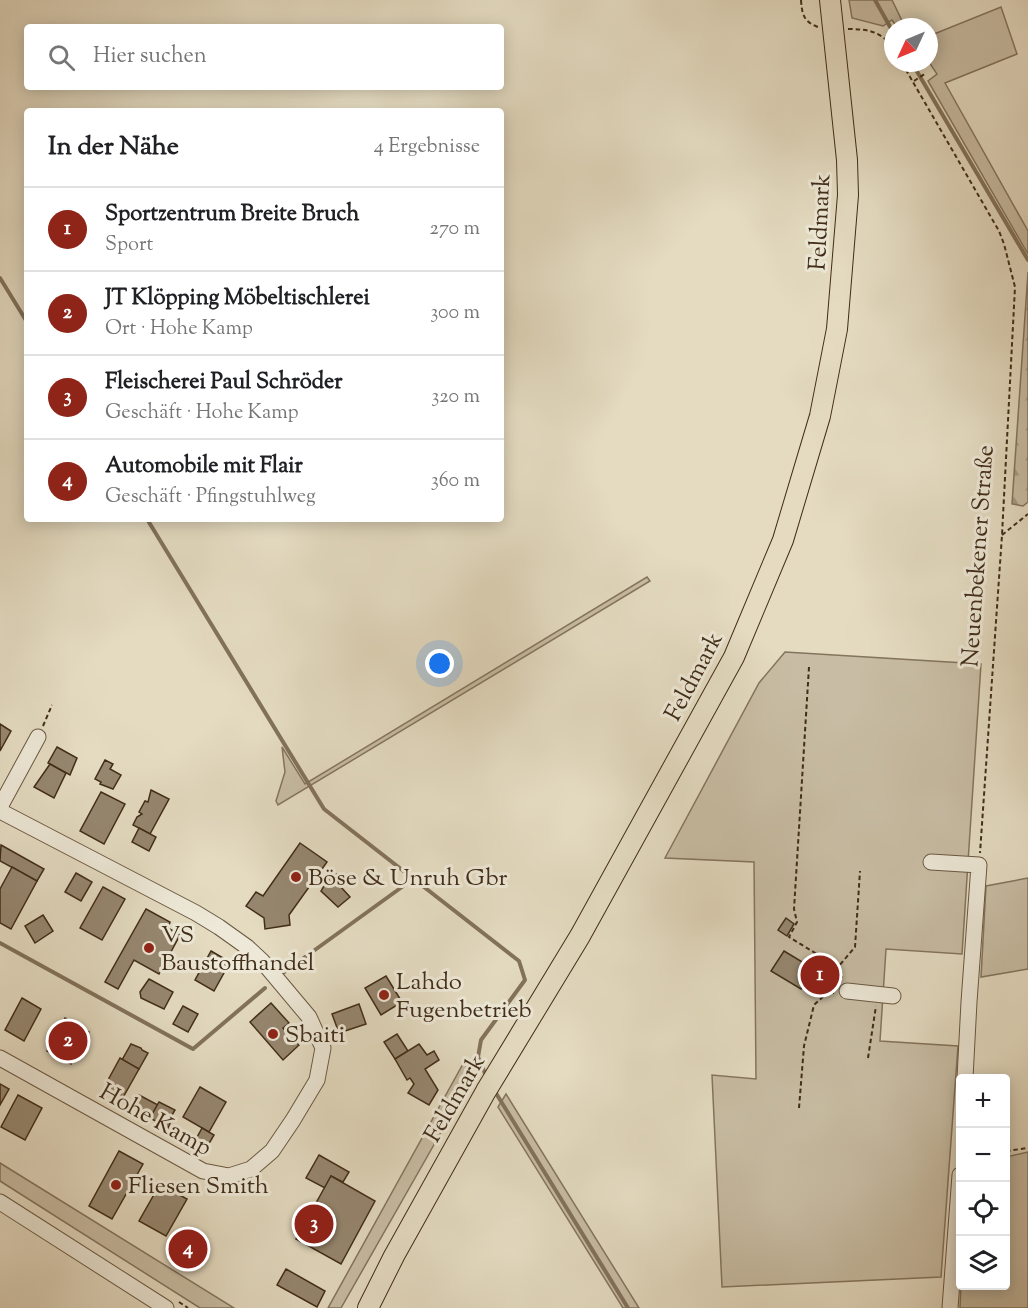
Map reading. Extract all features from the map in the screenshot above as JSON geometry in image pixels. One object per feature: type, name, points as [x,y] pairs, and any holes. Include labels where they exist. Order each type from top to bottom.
[{"type":"main road","name":"Feldmark","points":[[368,1308],[394,1256],[490,1084],[580,936],[734,657],[783,540],[820,417],[837,329],[848,195],[847,160],[830,0]]},
{"type":"street","points":[[0,809],[38,737]]},
{"type":"street","name":"Hohe Kamp","points":[[0,809],[196,913],[247,947],[262,961],[309,1017],[323,1048],[317,1080],[272,1151],[251,1169],[229,1176],[203,1171],[0,1058]]},
{"type":"street","points":[[931,862],[979,865],[965,1074]]},
{"type":"street","points":[[847,991],[885,995]]},
{"type":"street","points":[[950,1308],[959,1182]]},
{"type":"street","points":[[0,1202],[166,1308]]},
{"type":"path","points":[[801,0],[802,14],[808,23],[834,29],[868,30],[884,38]]},
{"type":"path","name":"Neuenbekener Straße","points":[[908,72],[999,231],[1015,287],[1002,535],[979,865]]},
{"type":"path","points":[[914,81],[926,73]]},
{"type":"path","points":[[1002,535],[1028,514]]},
{"type":"path","points":[[799,1108],[804,1046],[814,1005],[827,993],[847,991],[838,967],[789,937],[797,922],[794,909],[809,667]]},
{"type":"path","points":[[38,737],[52,705]]},
{"type":"path","points":[[838,967],[855,947],[860,871]]},
{"type":"path","points":[[868,1059],[885,995]]},
{"type":"path","points":[[1010,1150],[1028,1148]]},
{"type":"green space","points":[[849,0],[892,0],[901,18],[884,18],[883,26],[852,18]]},
{"type":"green space","points":[[1001,7],[1017,54],[945,83],[1028,231],[1028,254],[928,81],[938,72],[938,32]]},
{"type":"green space","points":[[1028,272],[1028,502],[1023,506],[1012,504]]},
{"type":"green space","points":[[647,577],[650,581],[278,805],[276,801],[285,772],[282,747],[305,784]]},
{"type":"green space","points":[[785,652],[981,664],[962,954],[886,949],[880,1041],[958,1046],[941,1277],[722,1287],[712,1075],[756,1079],[754,862],[665,858],[759,683]]},
{"type":"green space","points":[[1028,878],[1028,969],[981,977],[986,886]]},
{"type":"green space","points":[[463,1064],[470,1070],[472,1078],[341,1308],[328,1308]]},
{"type":"green space","points":[[506,1094],[639,1308],[623,1308],[498,1107]]},
{"type":"green space","points":[[1028,1152],[1028,1308],[960,1308],[961,1290],[1010,1290],[1010,1156]]},
{"type":"green space","points":[[0,1163],[234,1308],[200,1308],[0,1181]]},
{"type":"building","points":[[0,724],[11,731],[0,751]]},
{"type":"building","points":[[57,747],[77,758],[70,775],[48,763]]},
{"type":"building","points":[[105,760],[113,764],[110,769],[121,775],[113,789],[100,784],[101,782],[95,779]]},
{"type":"building","points":[[50,764],[66,773],[54,798],[34,787]]},
{"type":"building","points":[[151,790],[169,799],[150,834],[133,825],[137,817],[142,814],[139,812],[145,801],[148,802]]},
{"type":"building","points":[[101,792],[125,804],[104,844],[80,831]]},
{"type":"building","points":[[139,828],[156,837],[149,851],[132,842]]},
{"type":"building","name":"Böse & Unruh Gbr","points":[[300,843],[327,862],[289,915],[290,925],[265,929],[264,918],[246,906],[256,892],[263,896]]},
{"type":"building","points":[[1,845],[44,869],[37,881],[0,861]]},
{"type":"building","points":[[12,867],[37,881],[11,929],[0,923],[0,889]]},
{"type":"building","points":[[76,873],[92,882],[81,901],[65,892]]},
{"type":"building","points":[[337,874],[344,882],[340,886],[350,897],[338,907],[321,891],[328,879]]},
{"type":"building","points":[[103,887],[125,899],[102,940],[80,928]]},
{"type":"building","name":"VS Baustoffhandel","points":[[146,909],[170,922],[168,928],[180,935],[159,974],[134,960],[118,989],[105,982]]},
{"type":"building","points":[[43,915],[53,931],[35,943],[25,926]]},
{"type":"building","points":[[786,918],[794,924],[787,936],[778,930]]},
{"type":"building","points":[[211,951],[230,962],[214,991],[195,980]]},
{"type":"building","points":[[784,951],[812,968],[817,958],[832,968],[817,992],[804,984],[801,989],[771,971]]},
{"type":"building","name":"Lahdo Fugenbetrieb","points":[[386,976],[402,1002],[381,1015],[365,988]]},
{"type":"building","points":[[149,979],[173,992],[164,1009],[141,998],[140,992]]},
{"type":"building","points":[[22,998],[41,1009],[24,1041],[5,1030]]},
{"type":"building","points":[[271,1003],[289,1023],[283,1028],[299,1045],[283,1060],[250,1022]]},
{"type":"building","points":[[359,1004],[366,1024],[339,1033],[332,1014]]},
{"type":"building","points":[[183,1006],[198,1014],[188,1032],[173,1024]]},
{"type":"building","points":[[65,1018],[89,1032],[71,1064],[47,1051]]},
{"type":"building","points":[[397,1034],[408,1051],[395,1059],[384,1042]]},
{"type":"building","points":[[131,1044],[148,1053],[139,1069],[122,1060]]},
{"type":"building","points":[[419,1044],[427,1055],[434,1051],[439,1060],[425,1069],[438,1090],[429,1105],[408,1093],[414,1084],[410,1078],[407,1080],[395,1059]]},
{"type":"building","points":[[120,1058],[139,1069],[121,1101],[102,1091]]},
{"type":"building","points":[[0,1084],[9,1089],[0,1105]]},
{"type":"building","points":[[200,1087],[226,1102],[209,1132],[183,1117]]},
{"type":"building","points":[[18,1095],[42,1108],[25,1140],[1,1127]]},
{"type":"building","points":[[139,1095],[158,1105],[150,1118],[132,1107]]},
{"type":"building","points":[[159,1102],[175,1110],[169,1120],[171,1121],[168,1128],[150,1118]]},
{"type":"building","points":[[202,1128],[214,1135],[207,1147],[195,1141]]},
{"type":"building","name":"Fliesen Smith","points":[[119,1151],[143,1164],[112,1219],[89,1206]]},
{"type":"building","points":[[319,1155],[349,1172],[343,1182],[331,1176],[325,1188],[306,1178]]},
{"type":"building","points":[[331,1176],[375,1201],[341,1264],[296,1239]]},
{"type":"building","points":[[160,1184],[187,1199],[166,1236],[139,1221]]},
{"type":"building","points":[[190,1233],[200,1238],[195,1247],[201,1251],[193,1265],[171,1253],[179,1239],[185,1242]]},
{"type":"building","points":[[286,1269],[325,1291],[317,1307],[277,1285]]},
{"type":"waterway","points":[[875,0],[885,18]]},
{"type":"waterway","points":[[917,72],[1028,260]]},
{"type":"waterway","points":[[0,278],[24,317]]},
{"type":"waterway","points":[[149,522],[324,809],[519,961],[525,980],[481,1040],[478,1057],[487,1078]]},
{"type":"waterway","points":[[283,973],[413,879]]},
{"type":"waterway","points":[[0,943],[193,1049],[265,988]]},
{"type":"waterway","points":[[494,1090],[628,1308]]},
{"type":"place","name":"Böse & Unruh Gbr","points":[[296,877]]},
{"type":"place","name":"VS Baustoffhandel","points":[[149,948]]},
{"type":"place","name":"Sportzentrum Breite Bruch","points":[[820,975]]},
{"type":"place","name":"Lahdo Fugenbetrieb","points":[[384,995]]},
{"type":"place","name":"Sbaiti","points":[[273,1034]]},
{"type":"place","name":"JT Klöpping Möbeltischlerei","points":[[68,1041]]},
{"type":"place","name":"Fliesen Smith","points":[[116,1185]]},
{"type":"place","name":"Fleischerei Paul Schröder","points":[[314,1224]]},
{"type":"place","name":"Automobile mit Flair","points":[[188,1249]]}]
